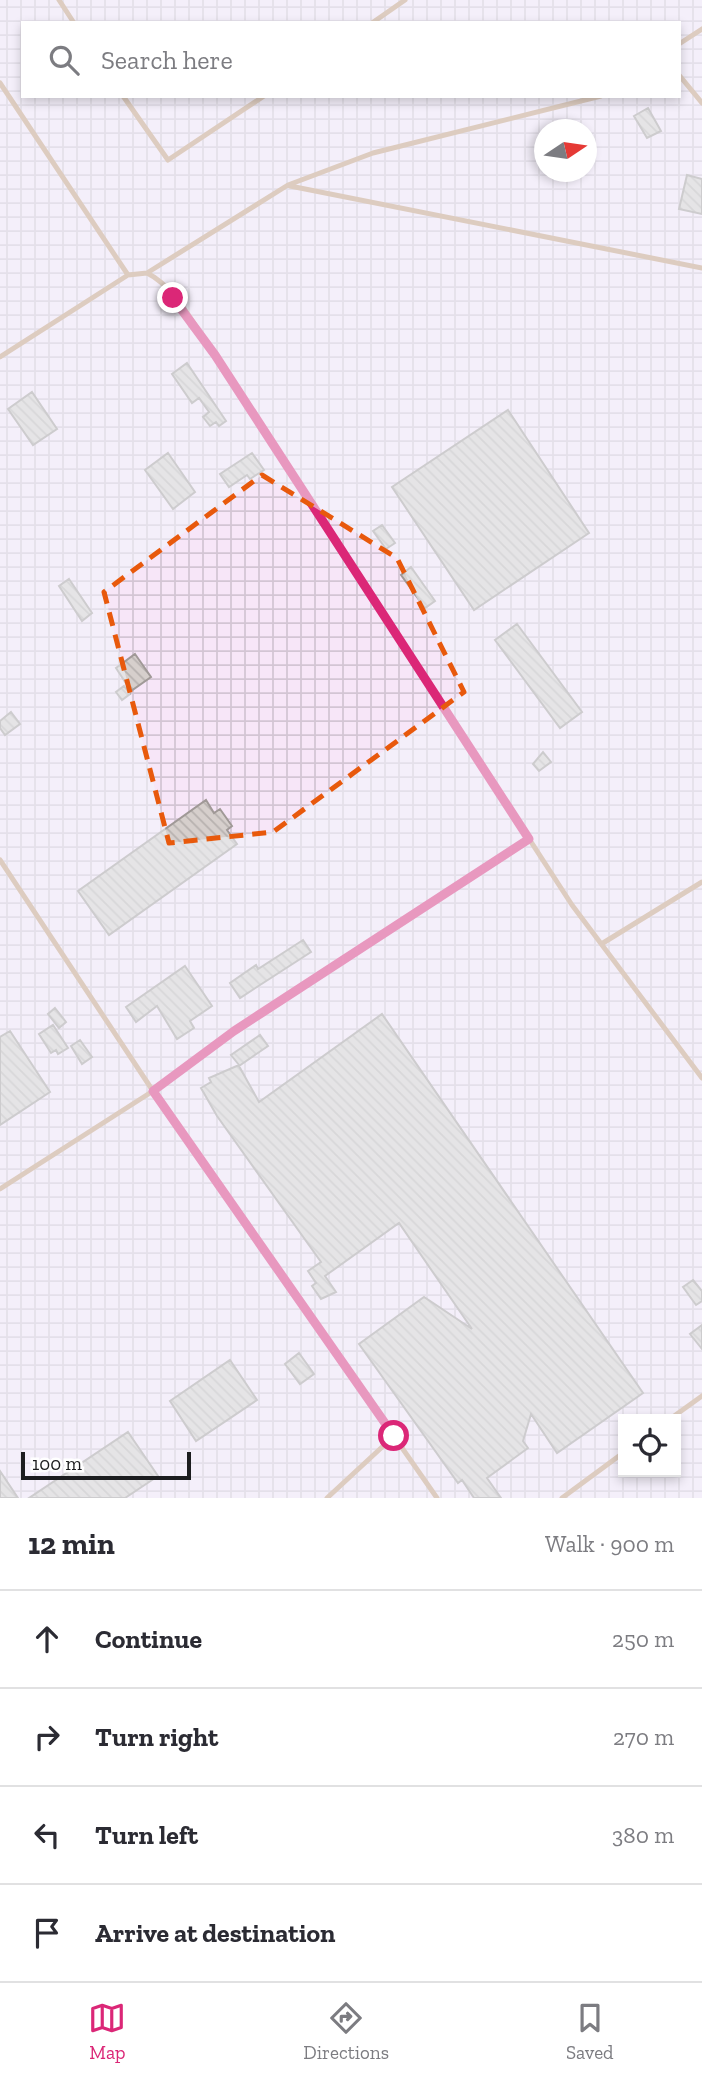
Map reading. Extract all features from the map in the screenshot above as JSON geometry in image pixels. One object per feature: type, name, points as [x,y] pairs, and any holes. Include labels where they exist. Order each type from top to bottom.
[{"type":"lane","points":[[59,0],[73,21]]},
{"type":"lane","points":[[375,21],[405,0]]},
{"type":"lane","points":[[681,43],[702,29]]},
{"type":"lane","points":[[681,77],[702,103]]},
{"type":"lane","points":[[0,83],[128,275]]},
{"type":"lane","points":[[124,98],[168,160],[261,98]]},
{"type":"lane","points":[[0,357],[128,275],[147,273],[288,186],[373,153],[593,98]]},
{"type":"lane","points":[[288,186],[702,268]]},
{"type":"lane","points":[[147,273],[158,279],[166,288],[215,355],[572,905],[702,1077]]},
{"type":"lane","points":[[0,1189],[153,1091],[234,1031],[529,839]]},
{"type":"lane","points":[[0,860],[153,1091],[437,1498]]},
{"type":"lane","points":[[603,943],[702,882]]},
{"type":"lane","points":[[677,1414],[702,1396]]},
{"type":"lane","points":[[327,1498],[394,1436]]},
{"type":"lane","points":[[562,1498],[618,1457]]},
{"type":"highlighted area","points":[[262,475],[397,558],[464,692],[273,832],[169,843],[104,592]]},
{"type":"shaded area","points":[[0,0],[702,0],[702,1498],[0,1498]]},
{"type":"building","points":[[648,108],[661,131],[647,138],[634,116]]},
{"type":"building","points":[[687,175],[702,179],[702,214],[679,209]]},
{"type":"building","points":[[187,363],[226,421],[219,426],[216,422],[210,426],[203,417],[209,412],[199,398],[192,403],[172,374]]},
{"type":"building","points":[[32,392],[57,429],[33,445],[8,409]]},
{"type":"building","points":[[508,410],[589,533],[474,610],[392,487]]},
{"type":"building","points":[[168,453],[195,492],[173,509],[145,470]]},
{"type":"building","points":[[252,453],[264,470],[250,479],[247,475],[229,487],[220,474]]},
{"type":"building","points":[[382,525],[395,543],[386,549],[373,531]]},
{"type":"building","points":[[411,567],[435,601],[425,608],[401,575]]},
{"type":"building","points":[[69,579],[92,613],[82,621],[59,586]]},
{"type":"building","points":[[517,624],[582,712],[560,728],[495,640]]},
{"type":"building","points":[[135,654],[151,677],[131,691],[116,668]]},
{"type":"building","points":[[124,686],[130,694],[122,700],[116,692]]},
{"type":"building","points":[[11,712],[20,724],[5,735],[0,728],[0,721]]},
{"type":"building","points":[[543,752],[551,762],[539,771],[533,764]]},
{"type":"building","points":[[206,800],[214,813],[220,809],[232,826],[227,830],[237,844],[109,935],[78,891]]},
{"type":"building","points":[[303,940],[311,952],[240,998],[230,983],[256,965],[258,969]]},
{"type":"building","points":[[185,966],[212,1006],[190,1021],[194,1028],[177,1039],[157,1006],[136,1022],[126,1007]]},
{"type":"building","points":[[55,1008],[66,1022],[59,1028],[48,1014]]},
{"type":"building","points":[[382,1014],[643,1393],[557,1453],[531,1414],[523,1441],[528,1448],[487,1478],[501,1498],[474,1498],[462,1480],[458,1483],[359,1344],[424,1297],[472,1329],[399,1223],[325,1276],[336,1292],[321,1299],[312,1286],[316,1283],[308,1271],[321,1262],[217,1116],[201,1088],[211,1082],[209,1078],[239,1065],[231,1055],[260,1035],[268,1046],[239,1066],[259,1102]]},
{"type":"building","points":[[53,1025],[68,1048],[58,1054],[56,1050],[51,1053],[39,1034]]},
{"type":"building","points":[[10,1031],[50,1092],[0,1125],[0,1037]]},
{"type":"building","points":[[80,1040],[92,1057],[82,1064],[71,1046]]},
{"type":"building","points":[[693,1280],[702,1291],[702,1301],[696,1305],[683,1287]]},
{"type":"building","points":[[702,1325],[702,1349],[690,1334]]},
{"type":"building","points":[[299,1353],[314,1374],[300,1384],[285,1364]]},
{"type":"building","points":[[230,1360],[257,1400],[196,1441],[170,1401]]},
{"type":"building","points":[[128,1432],[158,1476],[125,1498],[29,1498]]},
{"type":"building","points":[[0,1471],[18,1498],[0,1498]]},
{"type":"route","points":[[173,298],[215,355],[529,839],[234,1031],[153,1091],[394,1436]]}]
